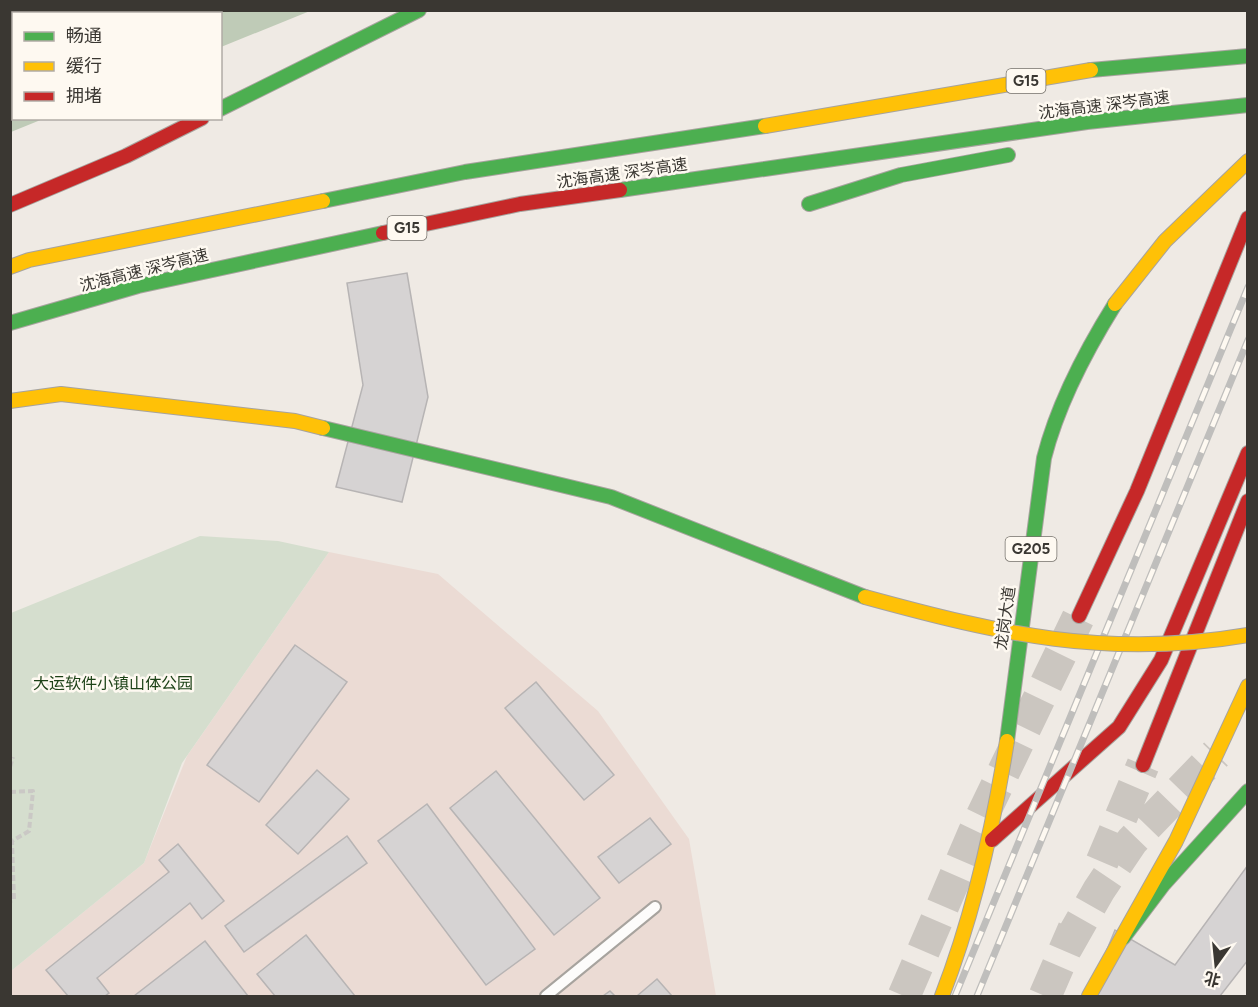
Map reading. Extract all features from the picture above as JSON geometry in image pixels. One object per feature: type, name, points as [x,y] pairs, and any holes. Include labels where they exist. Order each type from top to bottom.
[{"type":"main road","points":[[222,108],[419,10]]},
{"type":"main road","name":"沈海高速 深岑高速","points":[[10,267],[29,260],[465,172],[807,119],[1093,70],[1248,56]]},
{"type":"main road","name":"沈海高速 深岑高速","points":[[10,323],[138,286],[520,204],[1087,122],[1248,105]]},
{"type":"main road","points":[[10,205],[126,156],[198,120]]},
{"type":"main road","points":[[823,184],[901,175],[1022,152]]},
{"type":"main road","name":"龙岗大道","points":[[942,996],[974,904],[992,840],[1040,484],[1054,423],[1083,357],[1123,293],[1164,242],[1248,161]]},
{"type":"main road","points":[[809,204],[901,175]]},
{"type":"main road","points":[[1079,616],[1137,491],[1248,218]]},
{"type":"main road","points":[[10,401],[61,394],[295,421],[611,497],[865,597],[960,624],[1047,640],[1110,645],[1163,645],[1222,640],[1248,635]]},
{"type":"main road","points":[[992,840],[1119,727],[1161,660],[1248,453]]},
{"type":"main road","points":[[1143,765],[1248,501]]},
{"type":"main road","points":[[1089,996],[1176,841],[1248,686]]},
{"type":"main road","points":[[1123,938],[1178,868],[1248,790]]},
{"type":"lane","points":[[546,996],[655,907]]},
{"type":"path","points":[[10,767],[13,757]]},
{"type":"path","points":[[10,792],[33,791],[29,831],[12,841],[14,900],[10,901]]},
{"type":"shaded area","points":[[329,552],[438,574],[598,711],[689,839],[716,996],[11,996],[11,971],[144,863],[187,756]]},
{"type":"green space","points":[[11,10],[310,10],[222,47],[222,12],[12,12],[12,120],[41,120],[11,132]]},
{"type":"green space","name":"大运软件小镇山体公园","points":[[200,536],[278,541],[329,552],[182,763],[144,863],[11,971],[11,613]]},
{"type":"building","points":[[407,273],[428,397],[402,502],[336,487],[363,385],[347,283]]},
{"type":"building","points":[[295,645],[347,682],[259,802],[207,765]]},
{"type":"building","points":[[536,682],[614,775],[584,800],[505,708]]},
{"type":"building","points":[[317,770],[349,799],[298,854],[266,825]]},
{"type":"building","points":[[496,771],[600,898],[554,935],[450,808]]},
{"type":"building","points":[[427,804],[535,949],[486,985],[378,841]]},
{"type":"building","points":[[650,818],[671,844],[619,883],[598,857]]},
{"type":"building","points":[[347,836],[367,863],[244,952],[225,926]]},
{"type":"building","points":[[178,844],[224,901],[202,919],[190,903],[97,978],[109,993],[105,996],[68,996],[46,970],[169,872],[159,860]]},
{"type":"building","points":[[1248,865],[1248,960],[1220,996],[1088,996],[1115,930],[1175,965]]},
{"type":"building","points":[[306,935],[355,996],[275,996],[257,974]]},
{"type":"building","points":[[205,941],[248,996],[134,996]]},
{"type":"building","points":[[657,979],[672,996],[637,996]]},
{"type":"building","points":[[610,991],[615,996],[603,996]]},
{"type":"tunnel","points":[[904,996],[974,833],[1078,618]]},
{"type":"tunnel","points":[[1066,948],[1099,890],[1132,841],[1216,754]]},
{"type":"tunnel","points":[[1102,862],[1143,765]]},
{"type":"tunnel","points":[[1045,996],[1074,929]]},
{"type":"railway","points":[[955,996],[1248,287]]},
{"type":"railway","points":[[977,996],[1248,340]]},
{"type":"traffic: fast","points":[[222,108],[419,10]]},
{"type":"traffic: fast","points":[[1091,70],[1248,56]]},
{"type":"traffic: fast","points":[[620,190],[1087,122],[1248,105]]},
{"type":"traffic: fast","points":[[323,201],[465,172],[765,126]]},
{"type":"traffic: fast","points":[[809,204],[901,175],[1008,155]]},
{"type":"traffic: fast","points":[[10,323],[138,286],[383,233]]},
{"type":"traffic: fast","points":[[1007,741],[1044,458],[1057,417],[1074,378],[1115,304]]},
{"type":"traffic: fast","points":[[323,428],[611,497],[865,597]]},
{"type":"traffic: fast","points":[[1123,938],[1163,885],[1248,791]]},
{"type":"traffic: slow","points":[[765,126],[1091,70]]},
{"type":"traffic: slow","points":[[1115,304],[1165,241],[1248,161]]},
{"type":"traffic: slow","points":[[10,267],[29,260],[323,201]]},
{"type":"traffic: slow","points":[[10,401],[61,394],[295,421],[323,428]]},
{"type":"traffic: slow","points":[[865,597],[962,622],[1055,639],[1148,644],[1197,642],[1248,635]]},
{"type":"traffic: slow","points":[[1089,996],[1176,841],[1248,686]]},
{"type":"traffic: slow","points":[[942,996],[973,902],[1007,741]]},
{"type":"traffic: jam","points":[[10,205],[126,156],[198,120]]},
{"type":"traffic: jam","points":[[383,233],[520,204],[620,190]]},
{"type":"traffic: jam","points":[[1079,616],[1137,491],[1248,218]]},
{"type":"traffic: jam","points":[[992,840],[1119,727],[1161,660],[1248,453]]},
{"type":"traffic: jam","points":[[1143,765],[1248,501]]}]
